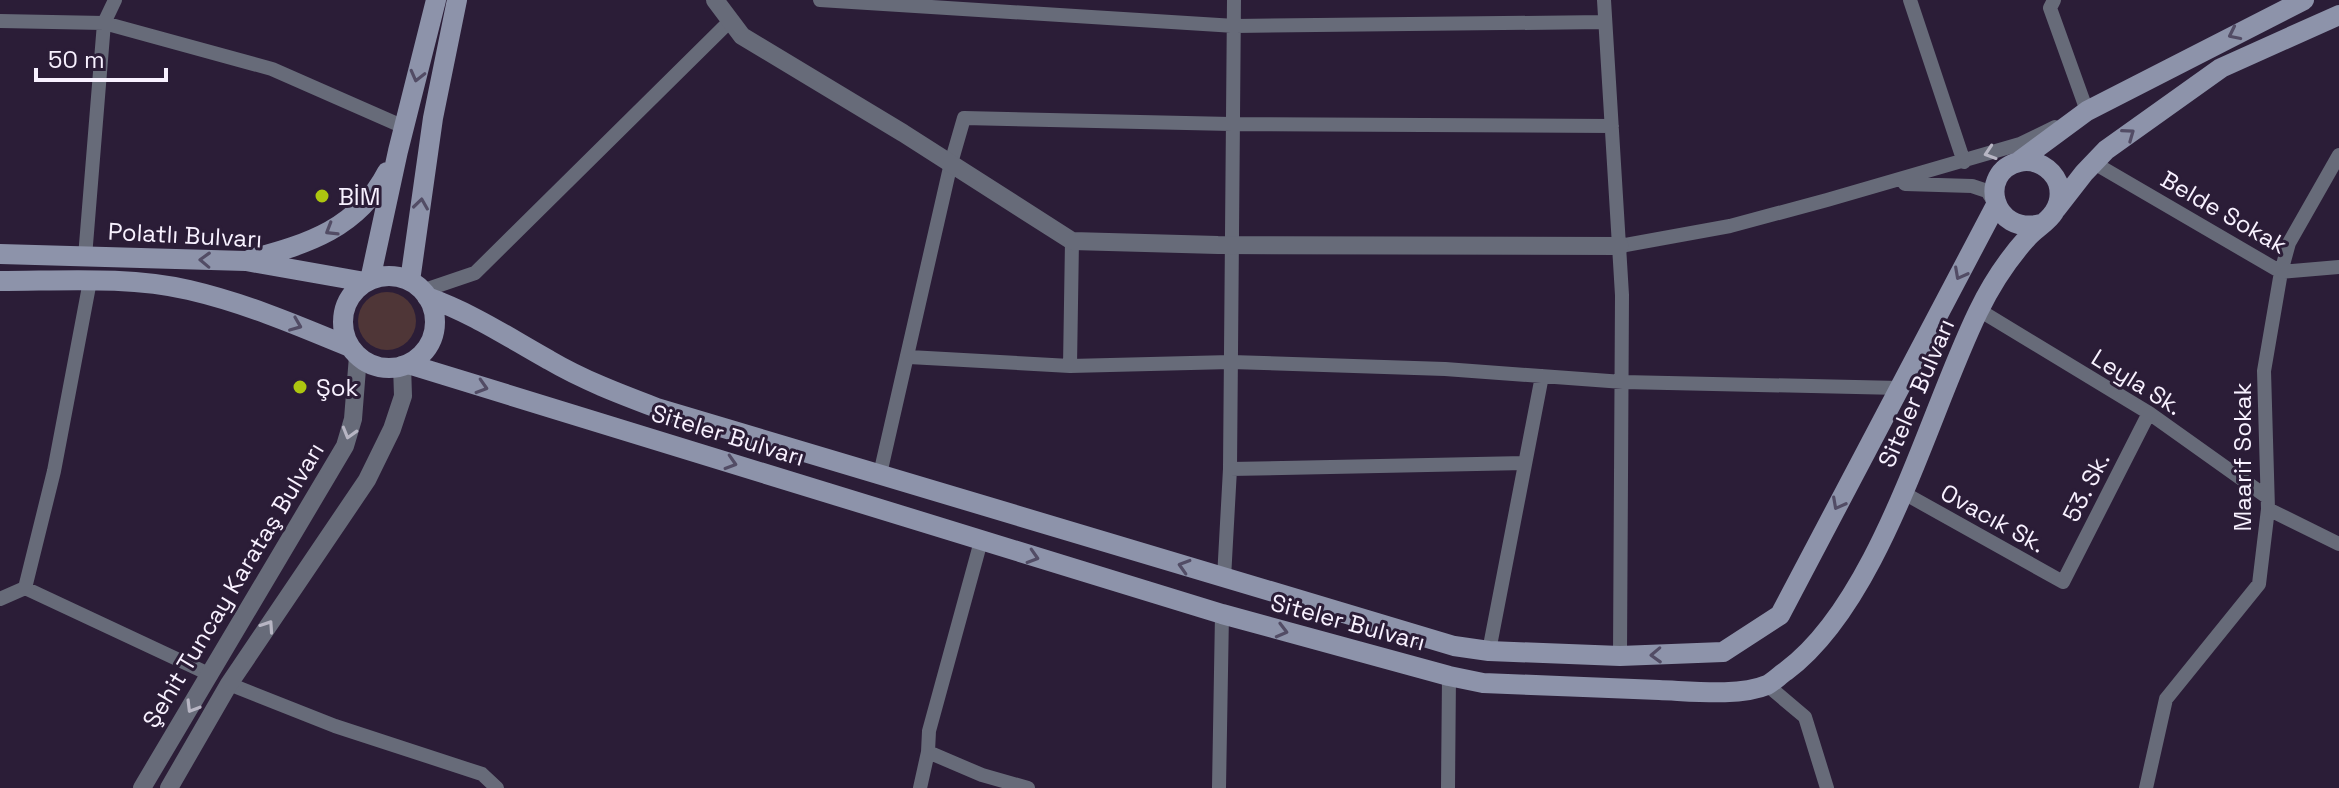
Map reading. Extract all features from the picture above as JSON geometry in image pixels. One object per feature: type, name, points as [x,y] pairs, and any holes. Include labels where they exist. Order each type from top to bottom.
[{"type":"main road","points":[[368,281],[436,0]]},
{"type":"main road","points":[[420,290],[395,277],[368,281],[353,292],[345,306],[343,321],[345,336],[354,351],[379,367],[405,365],[425,349],[432,337],[434,322],[420,290],[433,118],[457,0]]},
{"type":"main road","points":[[2304,0],[2087,111],[2000,174],[1996,184],[1996,205],[2001,214],[2019,226],[2041,224],[2106,150],[2221,68],[2339,15]]},
{"type":"main road","points":[[246,261],[330,233],[377,192],[398,151]]},
{"type":"main road","points":[[2018,162],[2039,164],[2049,169],[2059,188],[2056,209]]},
{"type":"main road","name":"Siteler Bulvarı","points":[[420,290],[470,313],[549,361],[602,387],[657,408],[1454,646],[1489,651],[1620,656],[1723,652],[1780,615],[1996,205]]},
{"type":"main road","name":"Siteler Bulvarı","points":[[405,365],[1222,614],[1449,676],[1483,683],[1725,692],[1767,685],[1808,655],[1860,583],[1979,310],[2005,265],[2041,224]]},
{"type":"main road","name":"Polatlı Bulvarı","points":[[0,254],[246,261],[368,281]]},
{"type":"main road","name":"Polatlı Bulvarı","points":[[0,281],[90,281],[187,289],[262,311],[354,351]]},
{"type":"street","points":[[85,257],[104,23],[115,0]]},
{"type":"street","points":[[715,0],[742,36],[951,163],[1072,241],[1231,245],[1620,246],[1730,226],[1964,162],[2020,144],[2087,111],[2050,8],[2054,0]]},
{"type":"street","points":[[820,0],[1235,26],[1605,22]]},
{"type":"street","points":[[1224,578],[1230,469],[1234,0]]},
{"type":"street","points":[[1604,0],[1620,246],[1623,382],[1620,656]]},
{"type":"street","points":[[1910,0],[1964,162]]},
{"type":"street","points":[[0,21],[104,23],[272,69],[404,127]]},
{"type":"street","points":[[420,290],[475,273],[730,21]]},
{"type":"street","points":[[880,474],[964,118],[1231,124],[1612,126]]},
{"type":"street","name":"Maarif Sokak","points":[[2146,788],[2166,699],[2259,584],[2268,503],[2264,371],[2281,272],[2289,243],[2339,155]]},
{"type":"street","name":"Belde Sokak","points":[[2094,163],[2281,272],[2339,267]]},
{"type":"street","points":[[1888,183],[1972,186],[1987,191],[1996,205]]},
{"type":"street","points":[[1070,366],[1072,241]]},
{"type":"street","points":[[25,588],[54,471],[90,281]]},
{"type":"street","name":"Leyla Sk.","points":[[1979,310],[2149,413],[2268,503],[2339,544]]},
{"type":"street","name":"Şehit Tuncay Karataş Bulvarı","points":[[142,788],[345,446],[353,419],[354,351]]},
{"type":"street","points":[[909,357],[1070,366],[1231,362],[1445,369],[1623,382],[1900,388]]},
{"type":"street","name":"Şehit Tuncay Karataş Bulvarı","points":[[169,788],[229,684],[367,480],[392,429],[403,396],[405,365]]},
{"type":"street","points":[[1489,651],[1542,376]]},
{"type":"street","name":"53. Sk.","points":[[2063,582],[2149,413]]},
{"type":"street","points":[[1230,469],[1525,463]]},
{"type":"street","name":"Ovacık Sk.","points":[[1902,492],[2063,582]]},
{"type":"street","points":[[920,788],[929,731],[981,541]]},
{"type":"street","points":[[0,599],[25,588],[211,675]]},
{"type":"street","points":[[1219,788],[1222,614]]},
{"type":"street","points":[[1448,788],[1449,676]]},
{"type":"street","points":[[229,684],[335,726],[482,774],[497,788]]},
{"type":"street","points":[[1767,685],[1805,717],[1827,788]]},
{"type":"street","points":[[928,752],[982,775],[1028,788]]},
{"type":"shaded area","points":[[387,292],[408,300],[416,321],[408,342],[387,350],[366,342],[358,321],[366,300]]},
{"type":"place","name":"BİM","points":[[322,196]]},
{"type":"place","name":"Şok","points":[[300,387]]}]
